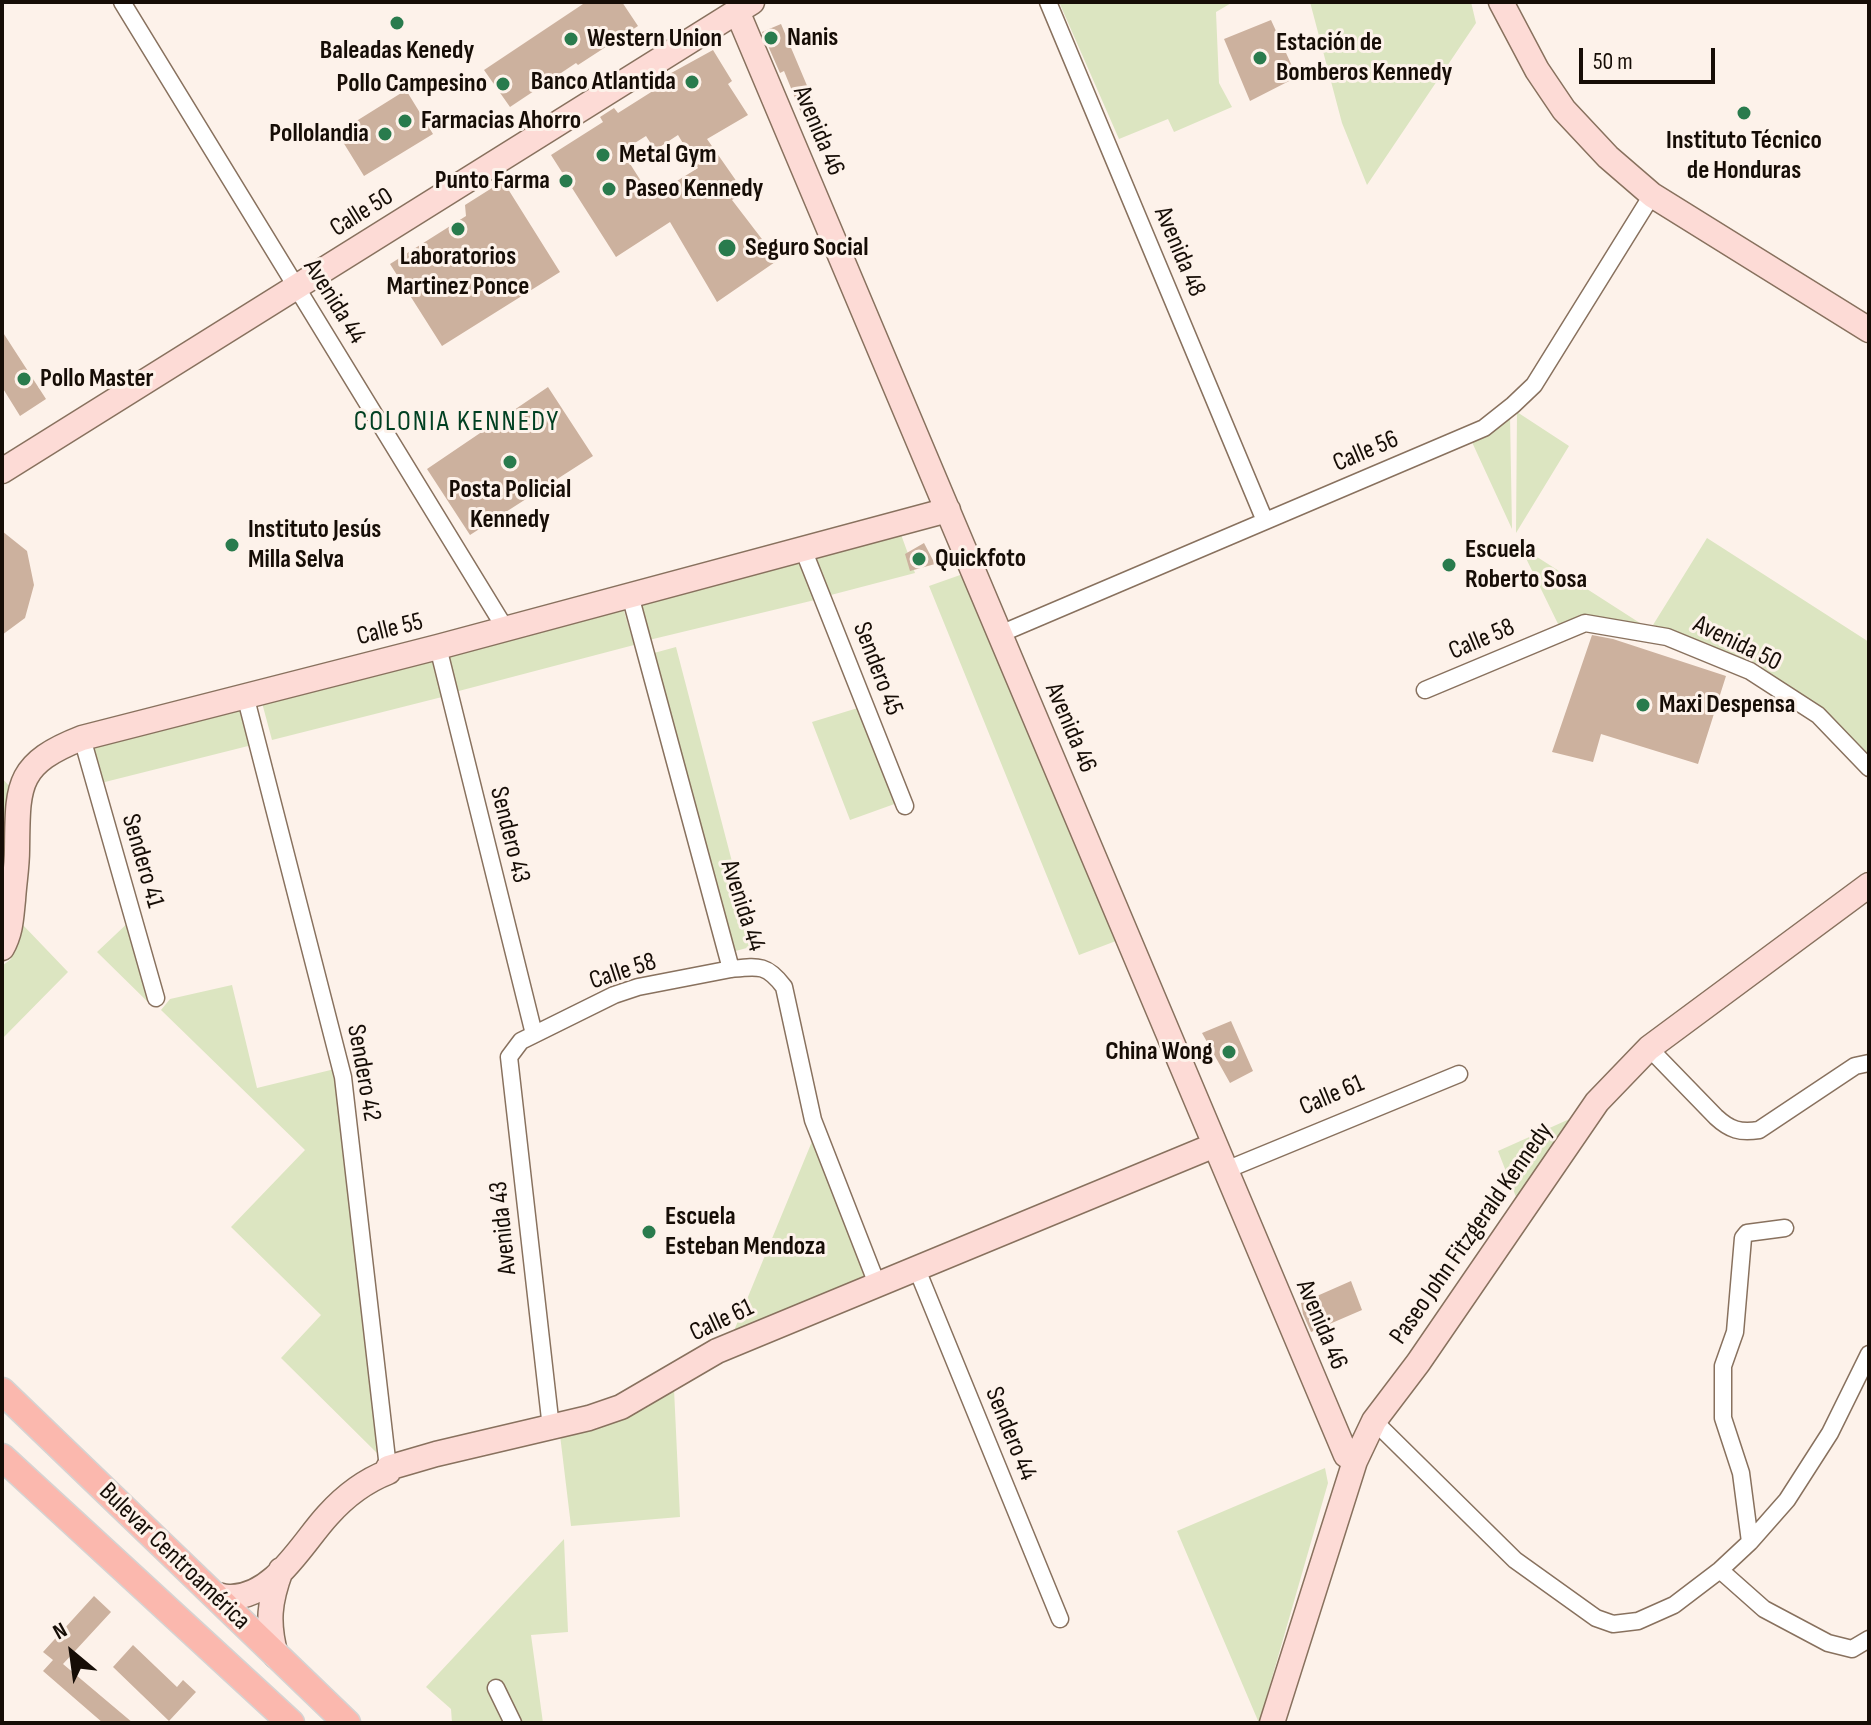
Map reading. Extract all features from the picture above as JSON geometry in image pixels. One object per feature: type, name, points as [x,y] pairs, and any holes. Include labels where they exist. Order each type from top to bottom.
[{"type":"main road","name":"Bulevar Centroamérica","points":[[2,1391],[347,1723]]},
{"type":"main road","name":"Bulevar Centroamérica","points":[[2,1457],[291,1723]]},
{"type":"street","name":"Avenida 44","points":[[122,2],[505,628]]},
{"type":"street","name":"Avenida 48","points":[[1048,2],[1265,521]]},
{"type":"street","points":[[1501,2],[1537,70],[1567,114],[1608,157],[1652,195],[1869,330]]},
{"type":"street","name":"Calle 50","points":[[2,471],[745,7]]},
{"type":"street","name":"Avenida 46","points":[[745,7],[1000,634],[1346,1455],[1355,1461]]},
{"type":"street","name":"Calle 56","points":[[1000,634],[1484,428],[1534,385],[1652,195]]},
{"type":"street","name":"Calle 55","points":[[2,948],[11,929],[17,807],[21,786],[41,759],[60,746],[948,510]]},
{"type":"street","name":"Sendero 45","points":[[803,549],[905,806]]},
{"type":"street","name":"Avenida 44","points":[[630,595],[731,969],[757,966],[774,972],[784,987],[813,1120],[877,1284]]},
{"type":"street","name":"Avenida 50","points":[[1559,634],[1585,623],[1667,637],[1750,671],[1818,715],[1869,768]]},
{"type":"street","name":"Calle 58","points":[[1425,690],[1559,634]]},
{"type":"street","name":"Sendero 43","points":[[438,647],[534,1034]]},
{"type":"street","name":"Sendero 42","points":[[245,695],[343,1077],[388,1468]]},
{"type":"street","name":"Sendero 41","points":[[82,738],[156,998]]},
{"type":"street","name":"Paseo John Fitzgerald Kennedy","points":[[1272,1723],[1355,1461],[1374,1421],[1427,1350],[1597,1102],[1649,1048],[1869,885]]},
{"type":"street","name":"Calle 58","points":[[534,1034],[614,995],[638,987],[731,969]]},
{"type":"street","name":"Avenida 43","points":[[534,1034],[521,1041],[509,1057],[551,1428]]},
{"type":"street","points":[[1649,1048],[1728,1128],[1742,1132],[1759,1130],[1855,1066],[1869,1063]]},
{"type":"street","name":"Calle 61","points":[[1226,1170],[1459,1074]]},
{"type":"street","name":"Calle 61","points":[[213,1594],[230,1597],[250,1593],[267,1584],[348,1495],[388,1472],[388,1468],[551,1428],[621,1407],[717,1351],[1215,1145]]},
{"type":"street","points":[[1750,1542],[1741,1473],[1723,1418],[1723,1366],[1735,1332],[1743,1238],[1747,1233],[1785,1228]]},
{"type":"street","name":"Sendero 44","points":[[916,1267],[1060,1619]]},
{"type":"street","points":[[1374,1421],[1515,1560],[1596,1618],[1613,1624],[1638,1621],[1674,1605],[1720,1570],[1787,1500],[1830,1433],[1869,1354]]},
{"type":"street","name":"Calle 61","points":[[276,1656],[270,1635],[270,1613],[281,1570]]},
{"type":"street","points":[[1720,1570],[1764,1609],[1828,1643],[1852,1649],[1869,1639]]},
{"type":"street","points":[[496,1688],[513,1723]]},
{"type":"green space","points":[[1059,2],[1233,2],[1216,12],[1219,83],[1232,107],[1174,132],[1168,119],[1119,139]]},
{"type":"green space","points":[[1310,2],[1471,2],[1476,23],[1367,185],[1342,123]]},
{"type":"green space","points":[[1517,412],[1569,446],[1516,533]]},
{"type":"green space","points":[[1510,415],[1512,529],[1471,440]]},
{"type":"green space","points":[[899,529],[915,573],[827,596],[810,553]]},
{"type":"green space","points":[[1707,538],[1869,642],[1869,755],[1827,713],[1756,663],[1653,625]]},
{"type":"green space","points":[[1520,546],[1643,625],[1640,629],[1560,628]]},
{"type":"green space","points":[[799,555],[819,599],[649,640],[638,599]]},
{"type":"green space","points":[[963,574],[1116,941],[1079,955],[929,586]]},
{"type":"green space","points":[[622,604],[634,645],[455,692],[445,653]]},
{"type":"green space","points":[[676,647],[754,946],[732,952],[654,653]]},
{"type":"green space","points":[[436,656],[446,696],[272,740],[261,699]]},
{"type":"green space","points":[[249,700],[260,743],[101,783],[91,741]]},
{"type":"green space","points":[[861,707],[900,802],[850,820],[812,722]]},
{"type":"green space","points":[[2,778],[10,787],[5,805],[2,925]]},
{"type":"green space","points":[[132,919],[163,998],[153,1007],[97,952]]},
{"type":"green space","points":[[22,924],[68,972],[2,1039],[2,966],[11,959]]},
{"type":"green space","points":[[232,985],[257,1088],[347,1066],[381,1457],[281,1358],[321,1315],[231,1227],[305,1150],[161,1010],[170,999]]},
{"type":"green space","points":[[1583,1113],[1518,1202],[1498,1151]]},
{"type":"green space","points":[[813,1139],[869,1281],[731,1338]]},
{"type":"green space","points":[[674,1389],[680,1517],[571,1526],[560,1435]]},
{"type":"green space","points":[[1325,1468],[1328,1483],[1259,1723],[1177,1531]]},
{"type":"green space","points":[[564,1539],[568,1632],[531,1635],[543,1723],[452,1723],[451,1709],[426,1687]]},
{"type":"building","points":[[586,2],[622,2],[638,26],[510,107],[484,70]]},
{"type":"building","name":"Estación de Bomberos Kennedy","points":[[1271,20],[1297,77],[1250,101],[1224,39]]},
{"type":"building","points":[[781,24],[819,114],[804,120],[784,71],[780,73],[762,32]]},
{"type":"building","points":[[713,50],[732,81],[728,84],[748,115],[707,139],[744,192],[732,200],[778,260],[717,302],[670,222],[616,257],[551,155],[603,122],[600,117],[614,108],[618,113],[656,89],[653,83]],"holes":[[[678,135],[698,168],[651,197],[622,151],[646,136],[655,150]]]},
{"type":"building","points":[[406,90],[433,134],[364,176],[343,142],[356,134],[350,125]]},
{"type":"building","points":[[503,181],[560,272],[442,346],[390,264],[466,216],[465,205]]},
{"type":"building","points":[[2,331],[46,399],[20,416],[2,387]]},
{"type":"building","name":"Posta Policial Kennedy","points":[[548,387],[593,456],[470,535],[427,469]]},
{"type":"building","points":[[2,531],[27,551],[34,585],[25,618],[2,635]]},
{"type":"building","name":"Quickfoto","points":[[924,543],[935,564],[910,571],[905,554]]},
{"type":"building","name":"Maxi Despensa","points":[[1592,635],[1726,676],[1698,764],[1601,734],[1593,762],[1552,752]]},
{"type":"building","name":"China Wong","points":[[1231,1021],[1253,1071],[1230,1083],[1202,1033]]},
{"type":"building","points":[[1351,1281],[1362,1310],[1311,1332],[1301,1303]]},
{"type":"building","points":[[94,1596],[111,1612],[63,1664],[133,1723],[103,1723],[43,1671],[53,1660],[43,1652]]},
{"type":"building","points":[[133,1645],[177,1687],[183,1680],[196,1692],[169,1721],[113,1667]]},
{"type":"place","name":"Baleadas Kenedy","points":[[397,23]]},
{"type":"place","name":"Nanis","points":[[771,38]]},
{"type":"place","name":"Western Union","points":[[571,39]]},
{"type":"place","name":"Estación de Bomberos Kennedy","points":[[1260,58]]},
{"type":"place","name":"Banco Atlantida","points":[[692,82]]},
{"type":"place","name":"Pollo Campesino","points":[[503,84]]},
{"type":"place","name":"Instituto Técnico de Honduras","points":[[1744,113]]},
{"type":"place","name":"Farmacias Ahorro","points":[[405,121]]},
{"type":"place","name":"Pollolandia","points":[[385,134]]},
{"type":"place","name":"Metal Gym","points":[[603,155]]},
{"type":"place","name":"Punto Farma","points":[[566,181]]},
{"type":"place","name":"Paseo Kennedy","points":[[609,189]]},
{"type":"place","name":"Laboratorios Martinez Ponce","points":[[458,229]]},
{"type":"place","name":"Seguro Social","points":[[727,248]]},
{"type":"place","name":"Pollo Master","points":[[24,379]]},
{"type":"place","name":"Posta Policial Kennedy","points":[[510,462]]},
{"type":"place","name":"Instituto Jesús Milla Selva","points":[[232,545]]},
{"type":"place","name":"Quickfoto","points":[[919,559]]},
{"type":"place","name":"Escuela Roberto Sosa","points":[[1449,565]]},
{"type":"place","name":"Maxi Despensa","points":[[1643,705]]},
{"type":"place","name":"China Wong","points":[[1229,1052]]},
{"type":"place","name":"Escuela Esteban Mendoza","points":[[649,1232]]},
{"type":"district","name":"COLONIA KENNEDY","points":[[457,423]]}]
